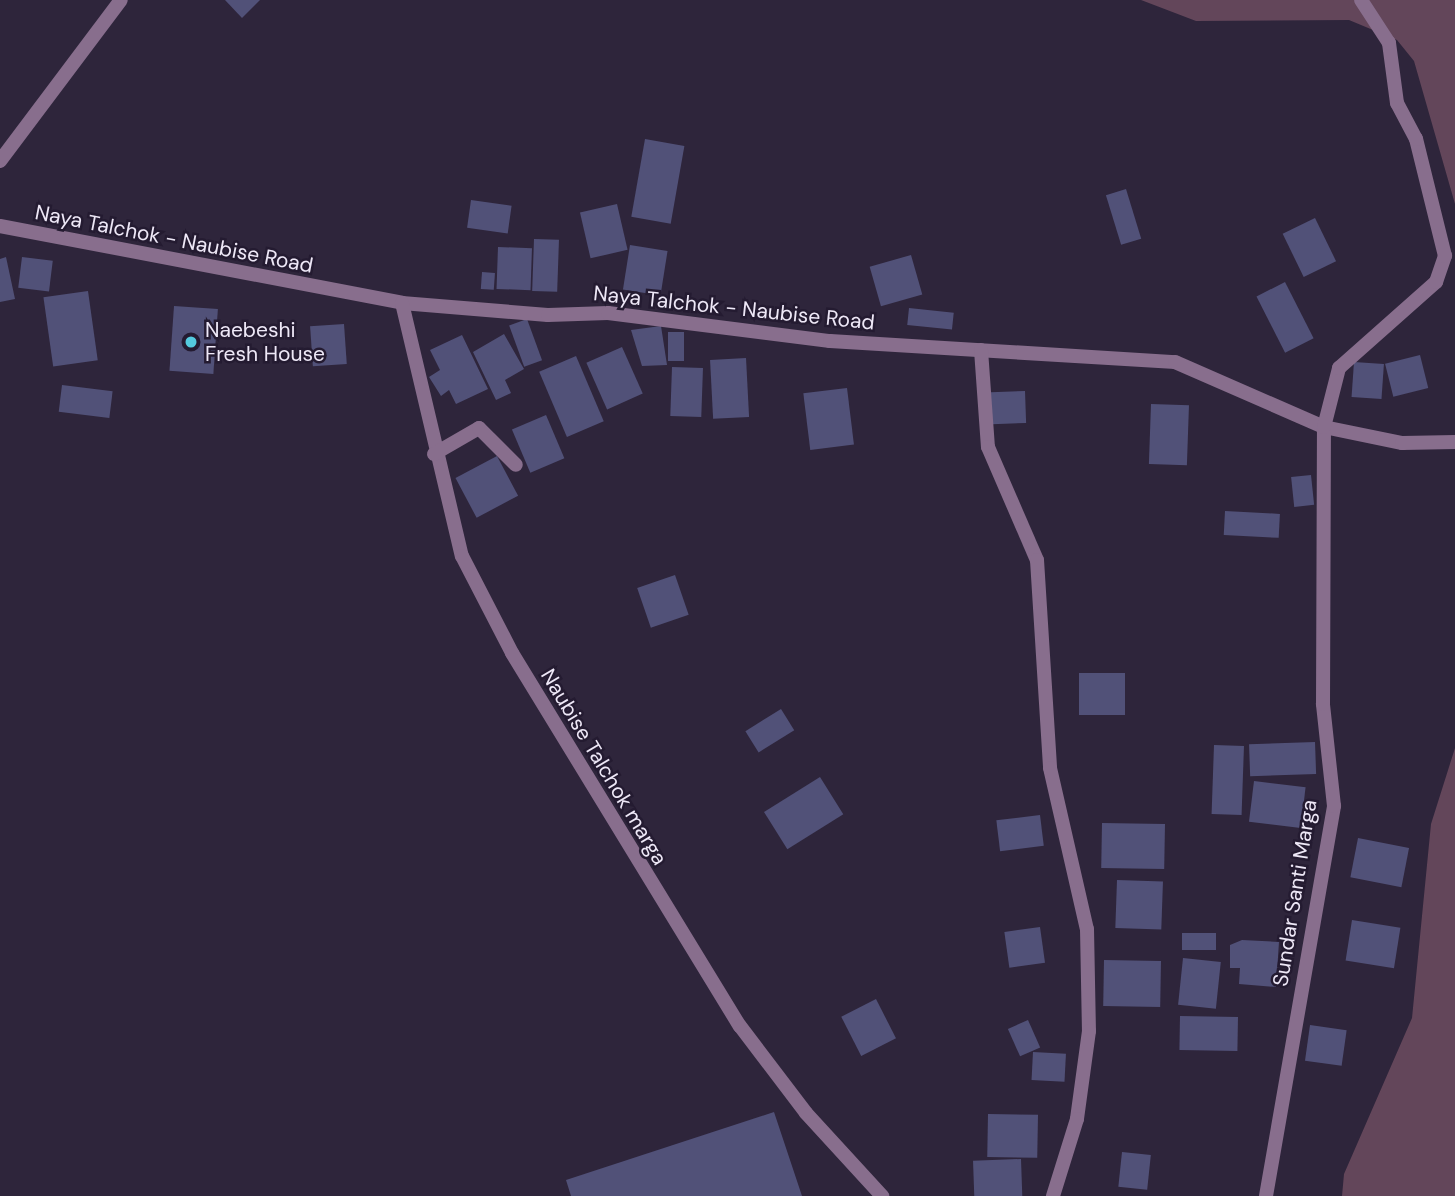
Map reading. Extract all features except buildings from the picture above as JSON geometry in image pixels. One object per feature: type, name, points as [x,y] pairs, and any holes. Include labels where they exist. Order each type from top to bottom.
[{"type":"street","points":[[0,161],[121,0]]},
{"type":"street","name":"Sundar Santi Marga","points":[[1266,1196],[1334,806],[1322,691],[1324,427],[1339,368],[1436,282],[1445,256],[1416,139],[1396,103],[1389,43],[1361,0]]},
{"type":"street","name":"Naya Talchok - Naubise Road","points":[[0,226],[402,303],[548,315],[608,313],[778,336],[1175,362],[1324,427],[1402,443],[1455,442]]},
{"type":"street","name":"Naubise Talchok marga","points":[[402,303],[434,454],[463,556],[565,746],[740,1026],[806,1113],[882,1196]]},
{"type":"street","points":[[981,350],[988,447],[1037,560],[1050,768],[1087,929],[1089,1031],[1077,1119],[1054,1196]]},
{"type":"street","points":[[434,454],[480,428],[516,465]]},
{"type":"shaded area","points":[[1141,0],[1455,0],[1455,204],[1414,61],[1397,40],[1349,20],[1196,21]]},
{"type":"shaded area","points":[[1455,748],[1455,1196],[1342,1196],[1344,1174],[1412,1018],[1431,824]]},
{"type":"place","name":"Naebeshi Fresh House","points":[[191,342]]}]
